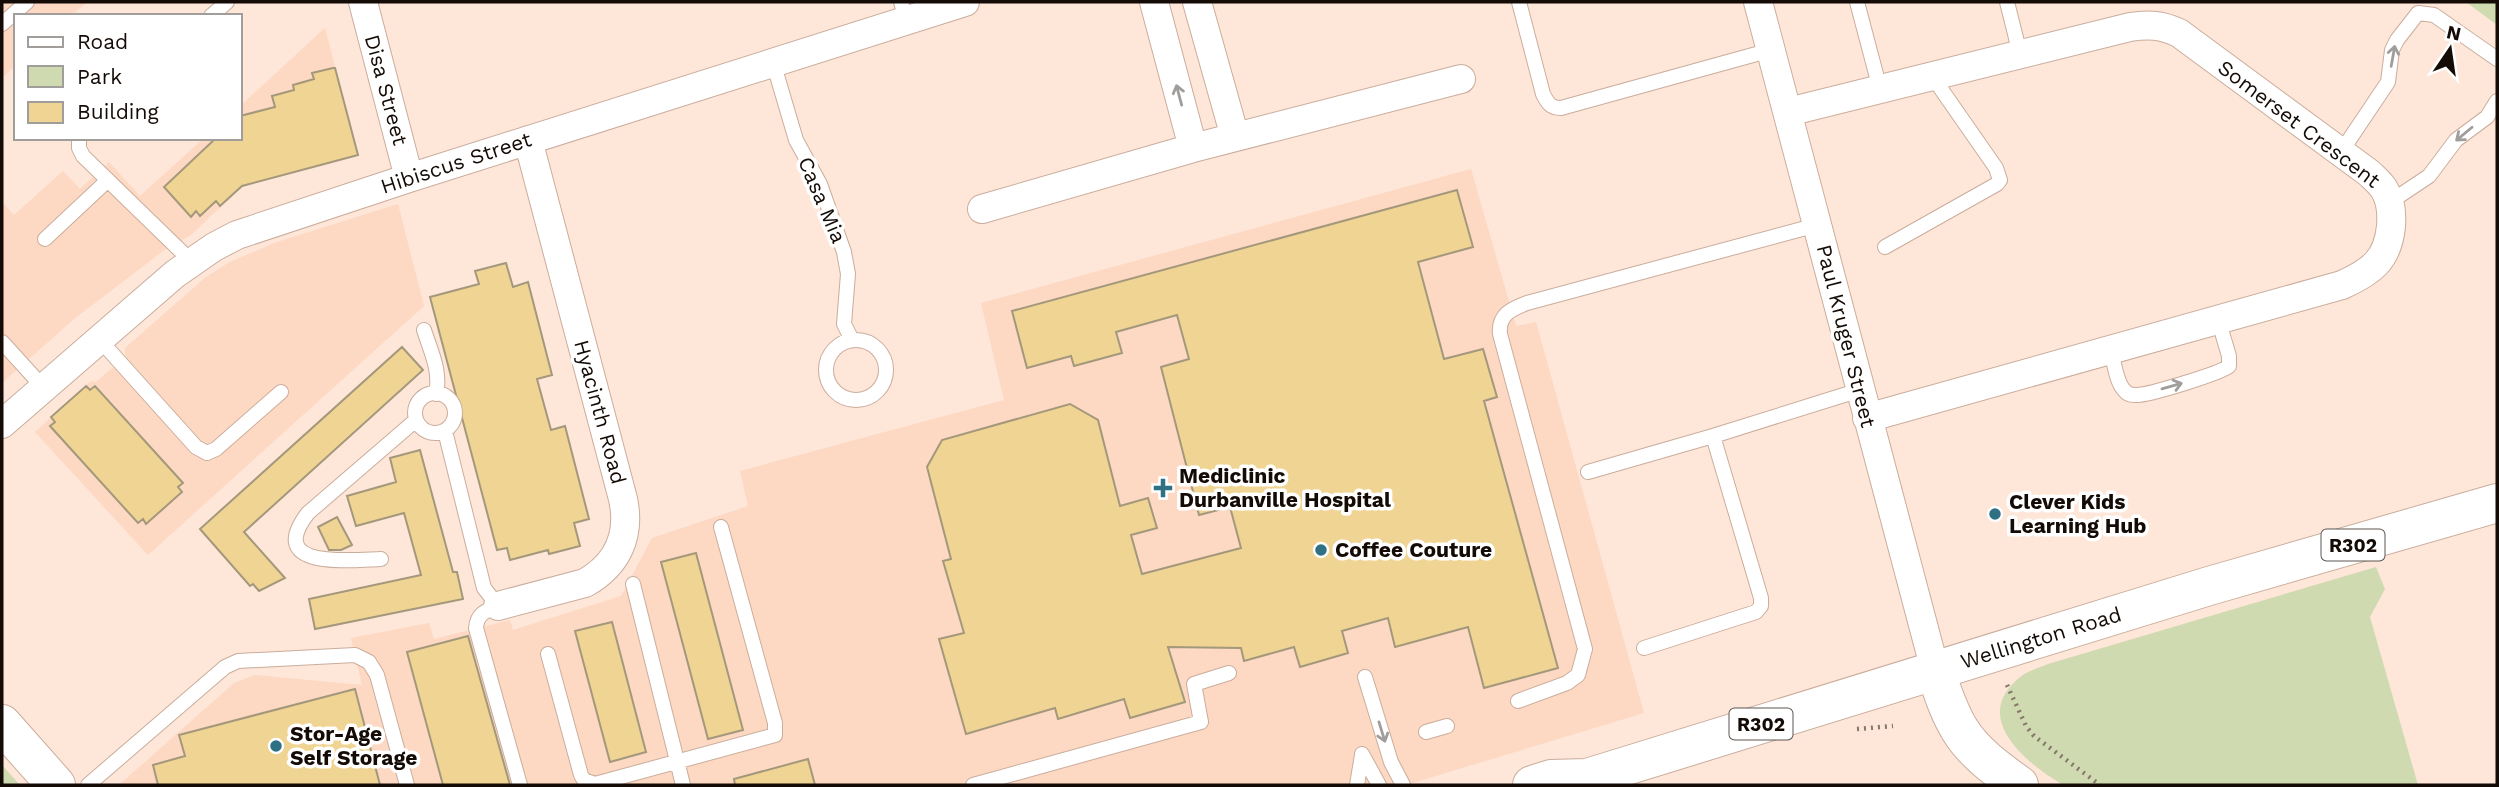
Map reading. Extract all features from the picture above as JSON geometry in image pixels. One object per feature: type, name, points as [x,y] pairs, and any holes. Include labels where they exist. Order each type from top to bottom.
[{"type":"main road","name":"Wellington Road","points":[[1532,785],[1550,779],[1582,781],[2209,586],[2497,503]]},
{"type":"main road","points":[[1935,670],[1950,711],[1961,731],[1976,749],[2019,785]]},
{"type":"main road","points":[[2,724],[56,785]]},
{"type":"street","name":"Disa Street","points":[[363,2],[410,178]]},
{"type":"street","name":"Hibiscus Street","points":[[2,424],[191,261],[214,247],[261,226],[773,62],[903,11],[965,2]]},
{"type":"street","points":[[1154,2],[1193,148]]},
{"type":"street","points":[[1197,2],[1235,137]]},
{"type":"street","name":"Paul Kruger Street","points":[[1758,2],[1935,670]]},
{"type":"street","name":"Somerset Crescent","points":[[1788,112],[2149,24],[2179,33],[2341,152],[2369,173],[2385,190],[2390,202],[2392,217],[2386,251],[2363,275],[2342,285],[1867,418]]},
{"type":"street","points":[[982,209],[1193,148],[1461,79]]},
{"type":"street","name":"Hyacinth Road","points":[[498,606],[585,583],[597,577],[615,558],[625,535],[626,523],[623,499],[528,140]]},
{"type":"lane","points":[[2,24],[27,2]]},
{"type":"lane","points":[[213,14],[227,2]]},
{"type":"lane","points":[[1519,2],[1544,94],[1547,102],[1554,108],[1771,50]]},
{"type":"lane","points":[[1857,2],[1880,89]]},
{"type":"lane","points":[[2007,2],[2020,54]]},
{"type":"lane","points":[[2341,152],[2388,82],[2392,50],[2418,13],[2434,15],[2497,59]]},
{"type":"lane","name":"Casa Mia","points":[[773,62],[796,140],[820,184],[844,252],[848,274],[844,324],[852,340]]},
{"type":"lane","points":[[1885,247],[2000,180],[1996,168],[1932,76]]},
{"type":"lane","points":[[2390,202],[2429,176],[2456,139],[2487,117],[2497,101]]},
{"type":"lane","points":[[79,140],[83,156],[191,261]]},
{"type":"lane","points":[[45,239],[108,180]]},
{"type":"lane","points":[[1518,701],[1567,683],[1578,675],[1586,649],[1500,334],[1502,318],[1507,312],[1527,303],[1817,225]]},
{"type":"lane","points":[[2110,350],[2123,389],[2128,394],[2137,396],[2186,382],[2229,366],[2229,356],[2218,319]]},
{"type":"lane","points":[[424,330],[437,369],[439,380],[436,394]]},
{"type":"lane","points":[[99,339],[196,447],[207,453],[216,449],[281,392]]},
{"type":"lane","points":[[852,340],[871,344],[884,359],[886,369],[880,387],[864,399],[845,398],[836,393],[826,377],[828,357],[834,349],[852,340]]},
{"type":"lane","points":[[2,342],[43,387]]},
{"type":"lane","points":[[1588,472],[1860,390]]},
{"type":"lane","points":[[436,394],[450,399],[454,407],[455,416],[446,430],[428,432],[416,420],[415,411],[425,396],[436,394]]},
{"type":"lane","points":[[381,559],[325,561],[314,558],[299,548],[296,532],[308,513],[416,420]]},
{"type":"lane","points":[[446,430],[484,587],[498,606],[482,612],[476,628],[520,785]]},
{"type":"lane","points":[[1644,648],[1756,612],[1761,606],[1761,598],[1713,436]]},
{"type":"lane","points":[[548,654],[584,780],[595,783],[772,737],[776,730],[721,527]]},
{"type":"lane","points":[[633,584],[683,785]]},
{"type":"lane","points":[[88,785],[225,667],[238,661],[355,655],[369,662],[377,675],[407,785]]},
{"type":"lane","points":[[982,784],[1022,779],[1202,722],[1194,684],[1229,673]]},
{"type":"lane","points":[[1364,677],[1391,762],[1403,785]]},
{"type":"lane","points":[[1426,732],[1447,726]]},
{"type":"lane","points":[[1357,785],[1362,754],[1379,785]]},
{"type":"path","points":[[2007,685],[2026,726],[2034,736],[2101,785]]},
{"type":"path","points":[[1854,730],[1893,726]]},
{"type":"shaded area","points":[[2,2],[87,2],[73,14],[14,14],[14,67],[2,78]]},
{"type":"shaded area","points":[[325,28],[358,155],[242,186],[191,235],[163,251],[74,319],[2,383],[2,202],[14,215],[63,171],[80,189],[109,162],[140,196],[202,140],[242,140],[242,104]]},
{"type":"shaded area","name":"Mediclinic Durbanville Hospital","points":[[1471,169],[1516,326],[1536,322],[1644,713],[1406,785],[119,785],[234,683],[255,675],[362,685],[351,638],[429,623],[434,639],[510,620],[513,630],[621,596],[652,538],[748,506],[740,471],[1004,400],[981,303]]},
{"type":"shaded area","points":[[398,204],[424,306],[148,555],[35,432],[91,381],[96,382],[125,357],[125,348],[206,277],[228,263],[274,243]]},
{"type":"green space","points":[[2466,2],[2497,2],[2497,25]]},
{"type":"green space","points":[[2376,567],[2385,589],[2370,617],[2418,785],[2063,785],[2020,752],[2009,739],[2002,724],[2000,709],[2005,693],[2025,673]]},
{"type":"green space","points":[[2,765],[20,785],[2,785]]},
{"type":"building","points":[[335,68],[358,155],[242,186],[220,206],[216,201],[200,216],[196,211],[191,217],[164,187],[214,140],[242,140],[242,115],[275,107],[272,96],[294,90],[293,85],[314,79],[312,73]]},
{"type":"building","points":[[1457,190],[1473,247],[1418,262],[1444,359],[1483,349],[1497,397],[1484,401],[1558,668],[1484,688],[1468,627],[1395,647],[1388,618],[1342,631],[1348,653],[1300,667],[1294,647],[1244,661],[1241,648],[1168,647],[1185,702],[1130,718],[1124,699],[1058,719],[1055,708],[966,734],[939,639],[964,633],[943,561],[951,559],[927,467],[942,440],[1070,404],[1098,420],[1120,506],[1148,498],[1157,528],[1131,535],[1142,574],[1241,548],[1230,507],[1199,515],[1161,367],[1189,359],[1177,315],[1116,332],[1122,353],[1074,366],[1071,356],[1027,368],[1012,311]]},
{"type":"building","points":[[506,263],[513,287],[528,282],[552,375],[537,379],[551,430],[565,426],[589,519],[574,523],[580,546],[549,554],[548,550],[510,560],[507,548],[497,550],[430,297],[479,284],[475,271]]},
{"type":"building","points":[[402,347],[423,370],[244,532],[285,578],[259,591],[253,584],[250,586],[200,529]]},
{"type":"building","points":[[86,386],[90,390],[95,386],[183,483],[178,487],[182,492],[146,524],[143,519],[138,523],[50,426],[55,422],[51,417]]},
{"type":"building","points":[[420,450],[453,572],[457,572],[463,599],[315,629],[309,599],[421,575],[404,513],[356,526],[347,496],[396,482],[390,458]]},
{"type":"building","points":[[337,517],[352,545],[341,550],[329,550],[318,527]]},
{"type":"building","points":[[696,553],[743,730],[708,739],[661,562]]},
{"type":"building","points":[[612,622],[646,752],[610,762],[575,631]]},
{"type":"building","points":[[468,636],[510,785],[443,785],[407,652]]},
{"type":"building","name":"Stor-Age Self Storage","points":[[355,689],[380,785],[158,785],[153,765],[185,756],[179,735]]},
{"type":"building","points":[[808,759],[815,785],[735,785],[734,779]]},
{"type":"place","name":"Mediclinic Durbanville Hospital","points":[[1163,488]]},
{"type":"place","name":"Clever Kids Learning Hub","points":[[1995,514]]},
{"type":"place","name":"Coffee Couture","points":[[1321,550]]},
{"type":"place","name":"Stor-Age Self Storage","points":[[276,746]]}]
